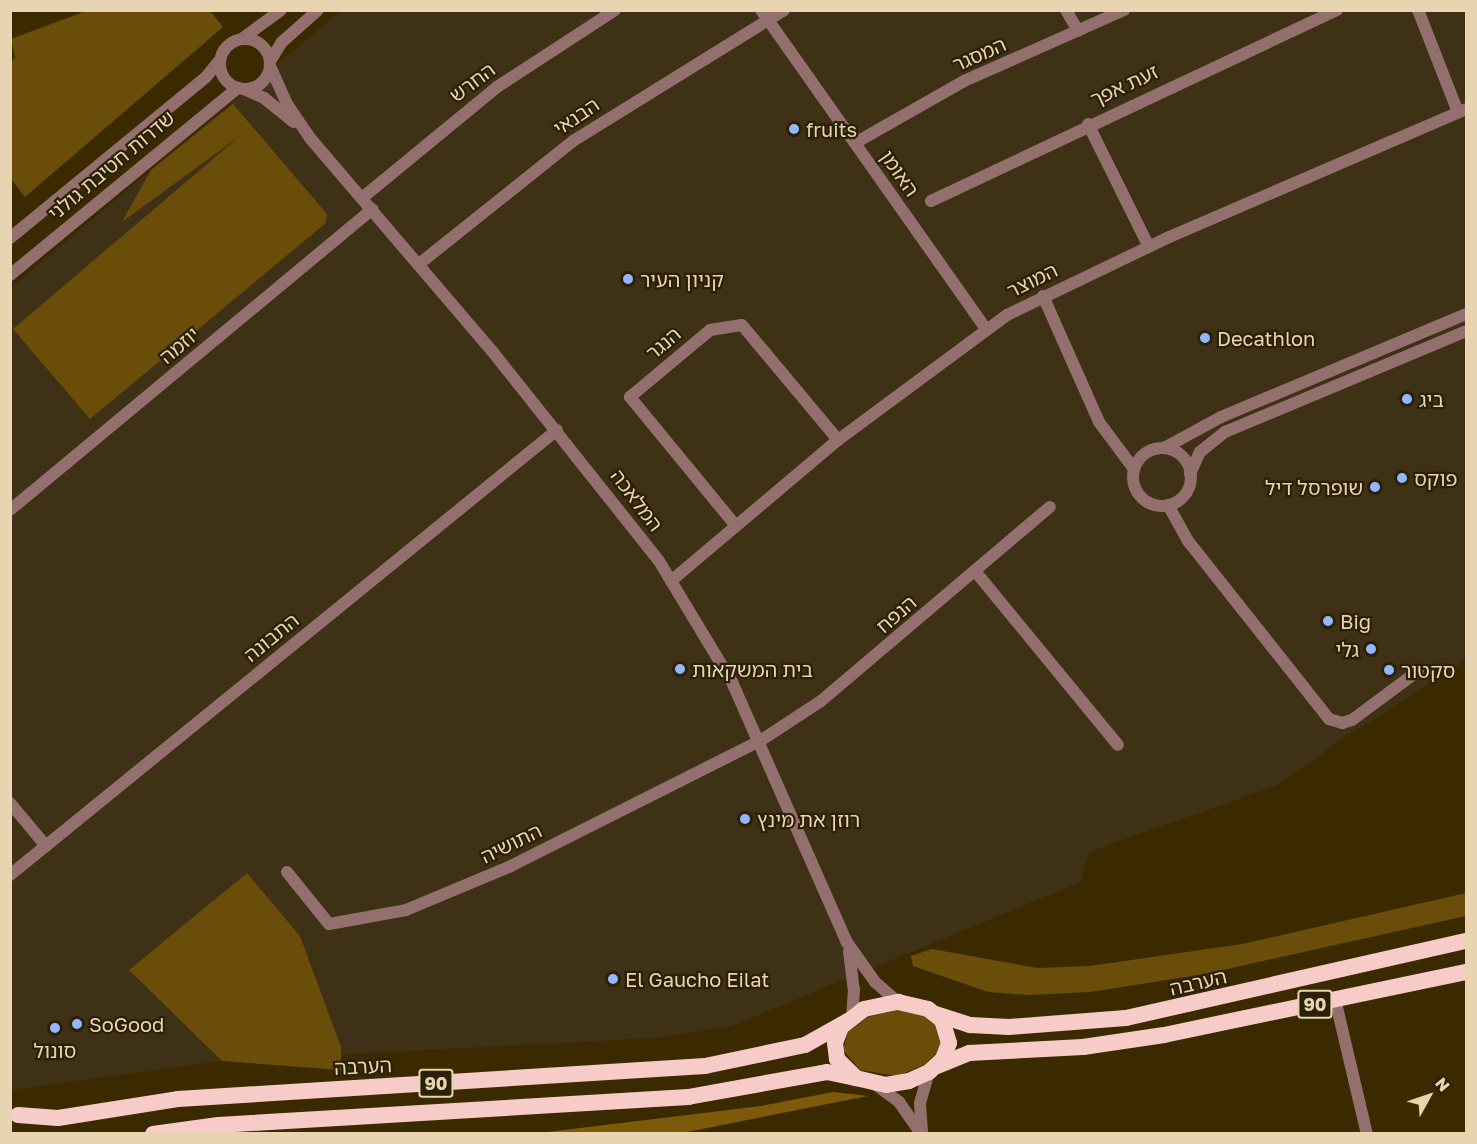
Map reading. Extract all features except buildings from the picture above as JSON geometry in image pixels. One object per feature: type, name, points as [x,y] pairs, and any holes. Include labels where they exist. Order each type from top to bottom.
[{"type":"highway","name":"הערבה","points":[[936,1014],[970,1025],[1001,1027],[1126,1018],[1467,942]]},
{"type":"highway","name":"90","points":[[153,1134],[218,1125],[688,1097],[827,1072],[875,1084],[909,1081],[969,1053],[1115,1043],[1467,972]]},
{"type":"highway","name":"90","points":[[850,1019],[875,1005],[898,1002],[919,1005],[936,1014]]},
{"type":"highway","points":[[933,1069],[949,1043],[947,1027],[936,1014]]},
{"type":"highway","points":[[850,1019],[837,1035],[835,1052],[842,1067],[856,1078]]},
{"type":"highway","name":"הערבה","points":[[14,1112],[58,1118],[178,1099],[705,1066],[805,1045],[850,1019]]},
{"type":"highway","points":[[14,1112],[30,1134]]},
{"type":"street","points":[[281,10],[242,38],[228,44],[219,61],[222,76],[240,88],[261,83],[282,42],[318,10]]},
{"type":"street","name":"החרש","points":[[362,198],[497,87],[615,10]]},
{"type":"street","name":"הבנאי","points":[[419,264],[573,141],[765,15],[784,10]]},
{"type":"street","points":[[1066,10],[1078,31]]},
{"type":"street","name":"המסגר","points":[[855,144],[955,86],[1124,10]]},
{"type":"street","name":"זעת אפך","points":[[931,201],[1088,124],[1337,10]]},
{"type":"street","points":[[1418,10],[1462,110]]},
{"type":"street","name":"האומן","points":[[765,15],[985,328]]},
{"type":"street","points":[[242,38],[260,44],[270,63]]},
{"type":"street","name":"שדרות חטיבת גולני","points":[[10,238],[203,80],[219,61]]},
{"type":"street","name":"המלאכה","points":[[270,63],[287,104],[310,138],[419,264],[557,430],[671,581],[718,656],[760,741],[846,941],[874,982],[898,1002]]},
{"type":"street","name":"המלאכה","points":[[240,88],[264,98],[310,138]]},
{"type":"street","name":"שדרות חטיבת גולני","points":[[10,275],[240,88]]},
{"type":"street","name":"המוצר","points":[[671,581],[838,440],[985,328],[1043,296],[1149,247],[1462,110]]},
{"type":"street","points":[[1088,124],[1149,247]]},
{"type":"street","name":"יוזמה","points":[[10,510],[372,209]]},
{"type":"street","points":[[1043,296],[1099,422],[1134,469],[1135,485],[1140,495],[1154,504],[1168,505],[1185,495],[1190,474],[1200,452],[1224,432],[1467,331]]},
{"type":"street","points":[[1134,469],[1143,455],[1164,448],[1221,417],[1467,314]]},
{"type":"street","name":"הנגר","points":[[736,526],[630,397],[710,330],[742,324],[838,440]]},
{"type":"street","name":"התבונה","points":[[10,875],[557,430]]},
{"type":"street","points":[[1164,448],[1180,454],[1190,474]]},
{"type":"street","points":[[1168,505],[1188,541],[1329,719],[1342,723],[1358,716],[1418,671]]},
{"type":"street","name":"הנפח","points":[[760,741],[841,687],[1050,507]]},
{"type":"street","points":[[975,572],[1118,745]]},
{"type":"street","name":"התושיה","points":[[287,872],[329,924],[405,909],[509,867],[760,741]]},
{"type":"street","points":[[10,802],[46,846]]},
{"type":"street","name":"המלאכה","points":[[846,941],[853,980],[850,1019]]},
{"type":"street","points":[[1335,999],[1367,1134]]},
{"type":"street","points":[[922,1134],[920,1103],[933,1069]]},
{"type":"street","points":[[875,1084],[899,1102],[922,1134]]},
{"type":"shaded area","points":[[86,11],[210,11],[223,27],[25,197],[11,179],[10,64],[15,57],[11,39]]},
{"type":"shaded area","points":[[341,11],[1466,11],[1466,660],[1338,742],[1278,785],[1089,852],[1081,882],[732,1026],[656,1038],[222,1061],[11,1090],[10,288]]},
{"type":"shaded area","points":[[233,104],[327,214],[326,223],[90,419],[13,329],[240,136],[122,222],[151,170]]},
{"type":"shaded area","points":[[247,873],[300,936],[341,1047],[341,1070],[222,1061],[129,970]]},
{"type":"shaded area","points":[[1466,893],[1466,916],[1205,974],[1090,992],[1029,995],[988,992],[913,966],[911,956],[932,949],[1037,968],[1090,966],[1242,944]]},
{"type":"shaded area","points":[[898,1010],[924,1016],[936,1025],[941,1042],[936,1054],[924,1065],[897,1076],[860,1070],[843,1050],[848,1032],[868,1017]]},
{"type":"shaded area","points":[[833,1092],[868,1096],[682,1133],[539,1133],[761,1106]]},
{"type":"place","name":"fruits","points":[[794,129]]},
{"type":"place","name":"קניון העיר","points":[[628,279]]},
{"type":"place","name":"Decathlon","points":[[1205,338]]},
{"type":"place","name":"ביג","points":[[1407,399]]},
{"type":"place","name":"פוקס","points":[[1402,478]]},
{"type":"place","name":"שופרסל דיל","points":[[1375,487]]},
{"type":"place","name":"Big","points":[[1328,621]]},
{"type":"place","name":"גלי","points":[[1371,649]]},
{"type":"place","name":"בית המשקאות","points":[[680,669]]},
{"type":"place","name":"סקטור","points":[[1389,670]]},
{"type":"place","name":"רוזן את מינץ","points":[[745,819]]},
{"type":"place","name":"El Gaucho Eilat","points":[[613,979]]},
{"type":"place","name":"SoGood","points":[[77,1024]]},
{"type":"place","name":"סונול","points":[[55,1028]]}]
